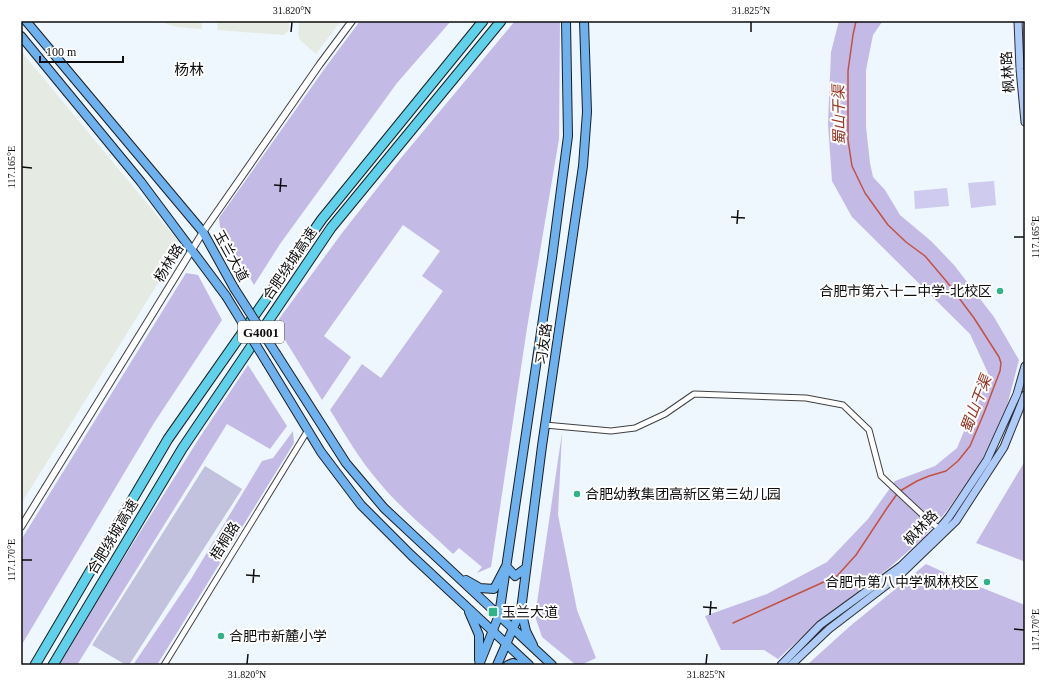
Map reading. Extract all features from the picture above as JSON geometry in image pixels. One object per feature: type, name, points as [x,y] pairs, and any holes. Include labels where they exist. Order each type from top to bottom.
[{"type":"highway","name":"合肥绕城高速","points":[[35,665],[173,432],[322,219],[482,21]]},
{"type":"highway","name":"合肥绕城高速","points":[[53,665],[182,449],[331,228],[501,21]]},
{"type":"main road","name":"玉兰大道","points":[[26,21],[203,232],[234,288],[346,463],[384,508],[536,650],[546,663]]},
{"type":"main road","name":"习友路","points":[[479,665],[498,615],[551,266],[568,136],[566,21]]},
{"type":"main road","name":"习友路","points":[[497,665],[521,610],[545,425],[583,166],[587,112],[584,21]]},
{"type":"main road","name":"枫林路","points":[[1018,21],[1020,69],[1025,122]]},
{"type":"main road","name":"玉兰大道","points":[[21,36],[141,182],[226,296],[321,452],[361,505],[411,555],[529,665]]},
{"type":"main road","name":"枫林路","points":[[791,665],[829,629],[901,574],[942,530],[987,460],[1016,394],[1025,366]]},
{"type":"main road","name":"枫林路","points":[[780,665],[820,625],[902,566],[942,530],[956,520],[1004,447],[1025,395]]},
{"type":"main road","points":[[454,574],[480,588],[494,589],[506,566],[515,576],[526,568]]},
{"type":"main road","points":[[454,595],[465,584]]},
{"type":"main road","points":[[468,608],[479,634],[479,665]]},
{"type":"main road","points":[[521,610],[526,631],[536,650]]},
{"type":"main road","points":[[508,665],[513,663],[519,665]]},
{"type":"street","name":"杨林路","points":[[21,527],[203,232],[320,64],[352,21]]},
{"type":"street","points":[[545,425],[610,431],[635,428],[665,414],[694,394],[806,398],[843,405],[869,430],[881,476],[928,520],[942,530]]},
{"type":"street","name":"梧桐路","points":[[164,665],[308,430]]},
{"type":"shaded area","points":[[161,21],[202,21],[202,29],[177,27]]},
{"type":"shaded area","points":[[218,21],[289,21],[289,30],[284,35],[217,30]]},
{"type":"shaded area","points":[[299,21],[341,21],[316,54],[300,40],[298,34]]},
{"type":"shaded area","points":[[360,21],[451,21],[397,83],[280,244],[254,285],[220,227],[219,218]]},
{"type":"shaded area","points":[[515,21],[560,21],[559,139],[527,328],[491,567],[477,573],[482,567],[459,548],[453,554],[405,510],[387,491],[358,455],[330,410],[362,364],[381,378],[443,291],[422,276],[440,251],[403,225],[324,336],[351,357],[322,400],[277,327],[279,319],[342,233],[401,158]]},
{"type":"shaded area","points":[[839,21],[885,21],[882,22],[873,35],[866,70],[866,127],[873,177],[885,190],[900,215],[931,241],[954,265],[994,317],[1019,360],[1007,406],[982,461],[946,512],[922,539],[889,568],[819,621],[778,659],[764,650],[721,650],[705,616],[767,594],[827,562],[868,519],[895,481],[935,466],[957,448],[988,373],[970,334],[852,217],[832,181],[828,124],[831,52]]},
{"type":"shaded area","points":[[21,51],[178,241],[178,251],[21,504]]},
{"type":"shaded area","points":[[994,181],[996,205],[971,208],[968,183]]},
{"type":"shaded area","points":[[947,188],[949,206],[915,209],[914,191]]},
{"type":"shaded area","points":[[186,273],[198,275],[222,320],[154,423],[21,646],[21,540]]},
{"type":"shaded area","points":[[248,365],[287,426],[270,449],[227,424],[77,665],[58,665],[198,440]]},
{"type":"shaded area","points":[[293,431],[294,443],[157,665],[133,665],[191,579],[262,461],[273,458]]},
{"type":"shaded area","points":[[562,433],[558,515],[577,610],[596,658],[581,665],[576,665],[542,637],[535,616]]},
{"type":"shaded area","points":[[1025,461],[1025,563],[976,543]]},
{"type":"shaded area","points":[[205,466],[242,489],[129,665],[126,665],[92,645]]},
{"type":"shaded area","points":[[926,564],[1025,605],[1025,665],[807,665],[849,627]]},
{"type":"waterway","name":"蜀山干渠","points":[[856,21],[848,71],[848,140],[852,166],[865,193],[888,225],[906,242],[925,256],[947,282],[974,318],[999,357],[1001,363],[1000,371],[970,446],[958,461],[946,471],[917,481],[900,491]]},
{"type":"waterway","name":"蜀山干渠","points":[[733,623],[837,576],[856,555],[897,494]]},
{"type":"place","name":"合肥市第六十二中学-北校区","points":[[1000,291]]},
{"type":"place","name":"合肥幼教集团高新区第三幼儿园","points":[[577,494]]},
{"type":"place","name":"合肥市第八中学枫林校区","points":[[987,582]]},
{"type":"place","name":"玉兰大道","points":[[493,612]]},
{"type":"place","name":"合肥市新麓小学","points":[[221,636]]},
{"type":"district","name":"杨林","points":[[189,70]]}]
